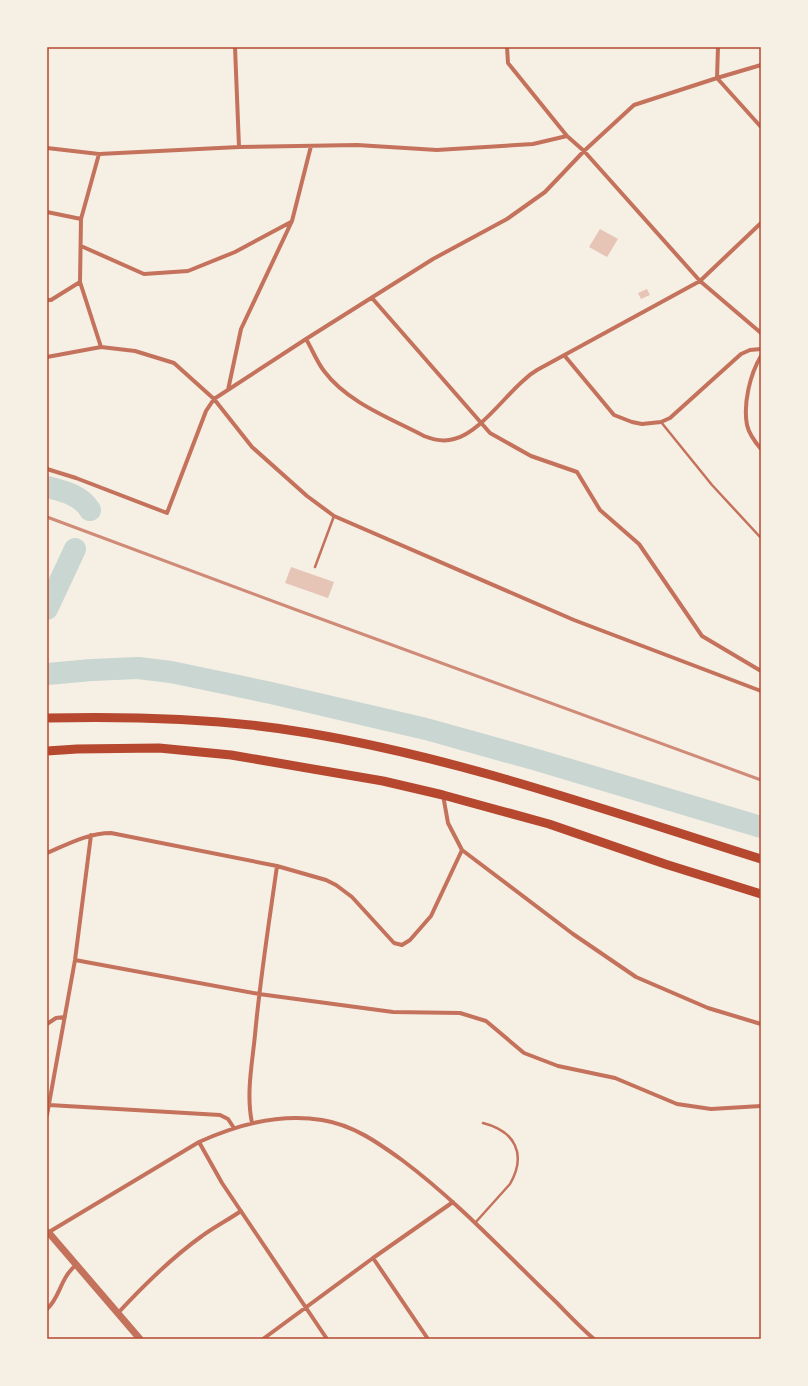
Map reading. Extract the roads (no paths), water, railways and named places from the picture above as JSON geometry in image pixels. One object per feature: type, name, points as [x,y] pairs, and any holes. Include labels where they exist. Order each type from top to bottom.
[{"type":"highway","points":[[47,718],[158,718],[234,724],[306,732],[380,746],[463,766],[564,796],[761,859]]},
{"type":"highway","points":[[47,751],[159,748],[231,755],[383,781],[443,795],[549,824],[665,864],[761,894]]},
{"type":"street","points":[[235,47],[239,147]]},
{"type":"street","points":[[507,47],[508,63],[567,136],[584,151],[700,280],[761,334]]},
{"type":"street","points":[[718,47],[717,78],[761,127]]},
{"type":"street","points":[[47,469],[89,483],[166,513],[206,411],[214,399],[433,258],[506,218],[545,192],[584,151],[634,105],[761,65]]},
{"type":"street","points":[[47,148],[100,154],[239,147],[311,146],[357,146],[437,150],[533,144],[567,136]]},
{"type":"street","points":[[228,390],[241,329],[292,221],[311,146]]},
{"type":"street","points":[[100,154],[82,218],[80,282],[101,347]]},
{"type":"street","points":[[47,212],[82,218]]},
{"type":"street","points":[[81,246],[144,274],[188,271],[235,252],[292,221]]},
{"type":"street","points":[[306,339],[324,371],[349,395],[424,436],[435,440],[453,440],[460,438],[481,423],[524,380],[537,370],[700,280],[761,223]]},
{"type":"street","points":[[47,300],[51,300],[80,282]]},
{"type":"street","points":[[372,298],[490,433],[531,456],[577,472],[600,510],[639,544],[702,636],[761,672]]},
{"type":"street","points":[[47,357],[101,347],[135,351],[174,363],[214,399],[252,447],[307,496],[334,516],[574,620],[761,691]]},
{"type":"street","points":[[564,355],[614,415],[623,420],[651,424],[670,418],[741,354],[750,350],[761,349]]},
{"type":"street","points":[[761,356],[752,378],[746,408],[747,426],[754,441],[761,448]]},
{"type":"street","points":[[443,795],[448,823],[462,850],[573,934],[636,977],[708,1008],[761,1024]]},
{"type":"street","points":[[47,853],[91,835],[111,833],[277,866],[320,878],[336,885],[352,897],[394,943],[402,945],[410,940],[431,916],[462,850]]},
{"type":"street","points":[[47,1115],[75,960],[91,835]]},
{"type":"street","points":[[252,1123],[249,1107],[249,1090],[259,994],[277,866]]},
{"type":"street","points":[[75,960],[259,994],[393,1012],[428,1011],[460,1013],[486,1021],[524,1053],[558,1066],[615,1078],[677,1104],[711,1108],[761,1106]]},
{"type":"street","points":[[47,1024],[56,1018],[65,1017]]},
{"type":"street","points":[[49,1105],[220,1115],[228,1119],[234,1128]]},
{"type":"street","points":[[140,1339],[48,1232],[199,1142],[234,1128],[252,1123],[303,1118],[322,1120],[349,1127],[374,1139],[427,1179],[453,1202],[593,1339]]},
{"type":"street","points":[[199,1142],[222,1183],[327,1339]]},
{"type":"street","points":[[263,1339],[373,1258],[453,1202]]},
{"type":"street","points":[[118,1313],[154,1276],[178,1255],[203,1235],[241,1211]]},
{"type":"street","points":[[373,1258],[428,1339]]},
{"type":"street","points":[[47,1309],[55,1299],[67,1274],[76,1265]]},
{"type":"lane","points":[[661,422],[712,485],[761,538]]},
{"type":"lane","points":[[314,567],[334,516]]},
{"type":"lane","points":[[474,1223],[510,1184],[514,1177],[518,1161],[515,1145],[511,1138],[500,1129],[483,1123]]},
{"type":"waterway","points":[[47,487],[77,497],[90,510]]},
{"type":"waterway","points":[[47,609],[75,549]]},
{"type":"waterway","points":[[47,674],[138,668],[171,672],[271,693],[426,729],[537,760],[761,827]]},
{"type":"railway","points":[[47,517],[761,780]]}]
